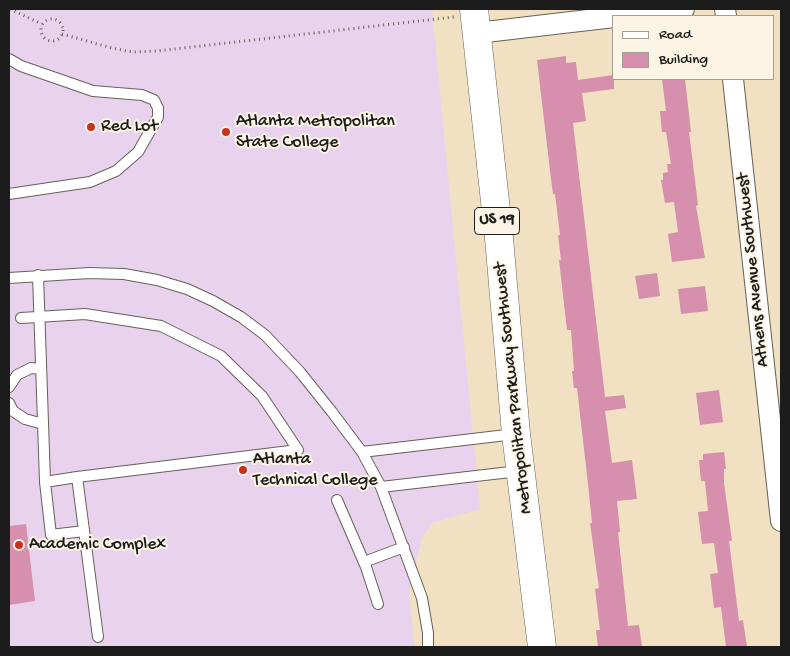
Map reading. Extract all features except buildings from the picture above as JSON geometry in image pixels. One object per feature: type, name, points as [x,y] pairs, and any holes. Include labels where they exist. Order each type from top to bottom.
[{"type":"main road","name":"Metropolitan Parkway Southwest","points":[[475,19],[499,238],[516,434],[542,647]]},
{"type":"street","points":[[627,15],[684,9]]},
{"type":"street","points":[[475,19],[612,17]]},
{"type":"street","name":"Athens Avenue Southwest","points":[[733,80],[781,521]]},
{"type":"lane","points":[[9,59],[20,66],[93,92],[142,95],[154,100],[158,108],[158,117],[138,152],[116,171],[90,182],[9,194]]},
{"type":"lane","points":[[9,278],[89,273],[124,274],[157,280],[187,289],[213,301],[241,317],[264,335],[283,353],[327,405],[362,452],[381,487],[422,598],[428,633],[428,647]]},
{"type":"lane","points":[[38,275],[45,482],[51,535],[84,531]]},
{"type":"lane","points":[[21,318],[86,314],[161,326],[221,356],[262,396],[298,450],[45,482]]},
{"type":"lane","points":[[9,387],[17,375],[31,368],[41,369]]},
{"type":"lane","points":[[9,403],[14,411],[25,418],[43,424]]},
{"type":"lane","points":[[362,452],[516,434]]},
{"type":"lane","points":[[381,487],[521,471]]},
{"type":"lane","points":[[78,477],[98,637]]},
{"type":"lane","points":[[337,500],[364,562],[378,604]]},
{"type":"lane","points":[[364,562],[404,547]]},
{"type":"path","points":[[10,9],[42,24]]},
{"type":"path","points":[[55,19],[62,27],[62,34],[58,40],[50,42],[47,40],[40,32],[42,24],[48,20],[55,19]]},
{"type":"path","points":[[62,34],[132,52],[475,19]]},
{"type":"shaded area","points":[[9,9],[432,9],[480,509],[432,523],[422,538],[409,593],[415,647],[9,647]]},
{"type":"place","name":"Red Lot","points":[[91,127]]},
{"type":"place","name":"Atlanta Metropolitan State College","points":[[226,132]]},
{"type":"place","name":"Atlanta Technical College","points":[[243,470]]},
{"type":"place","name":"Academic Complex","points":[[19,545]]}]
